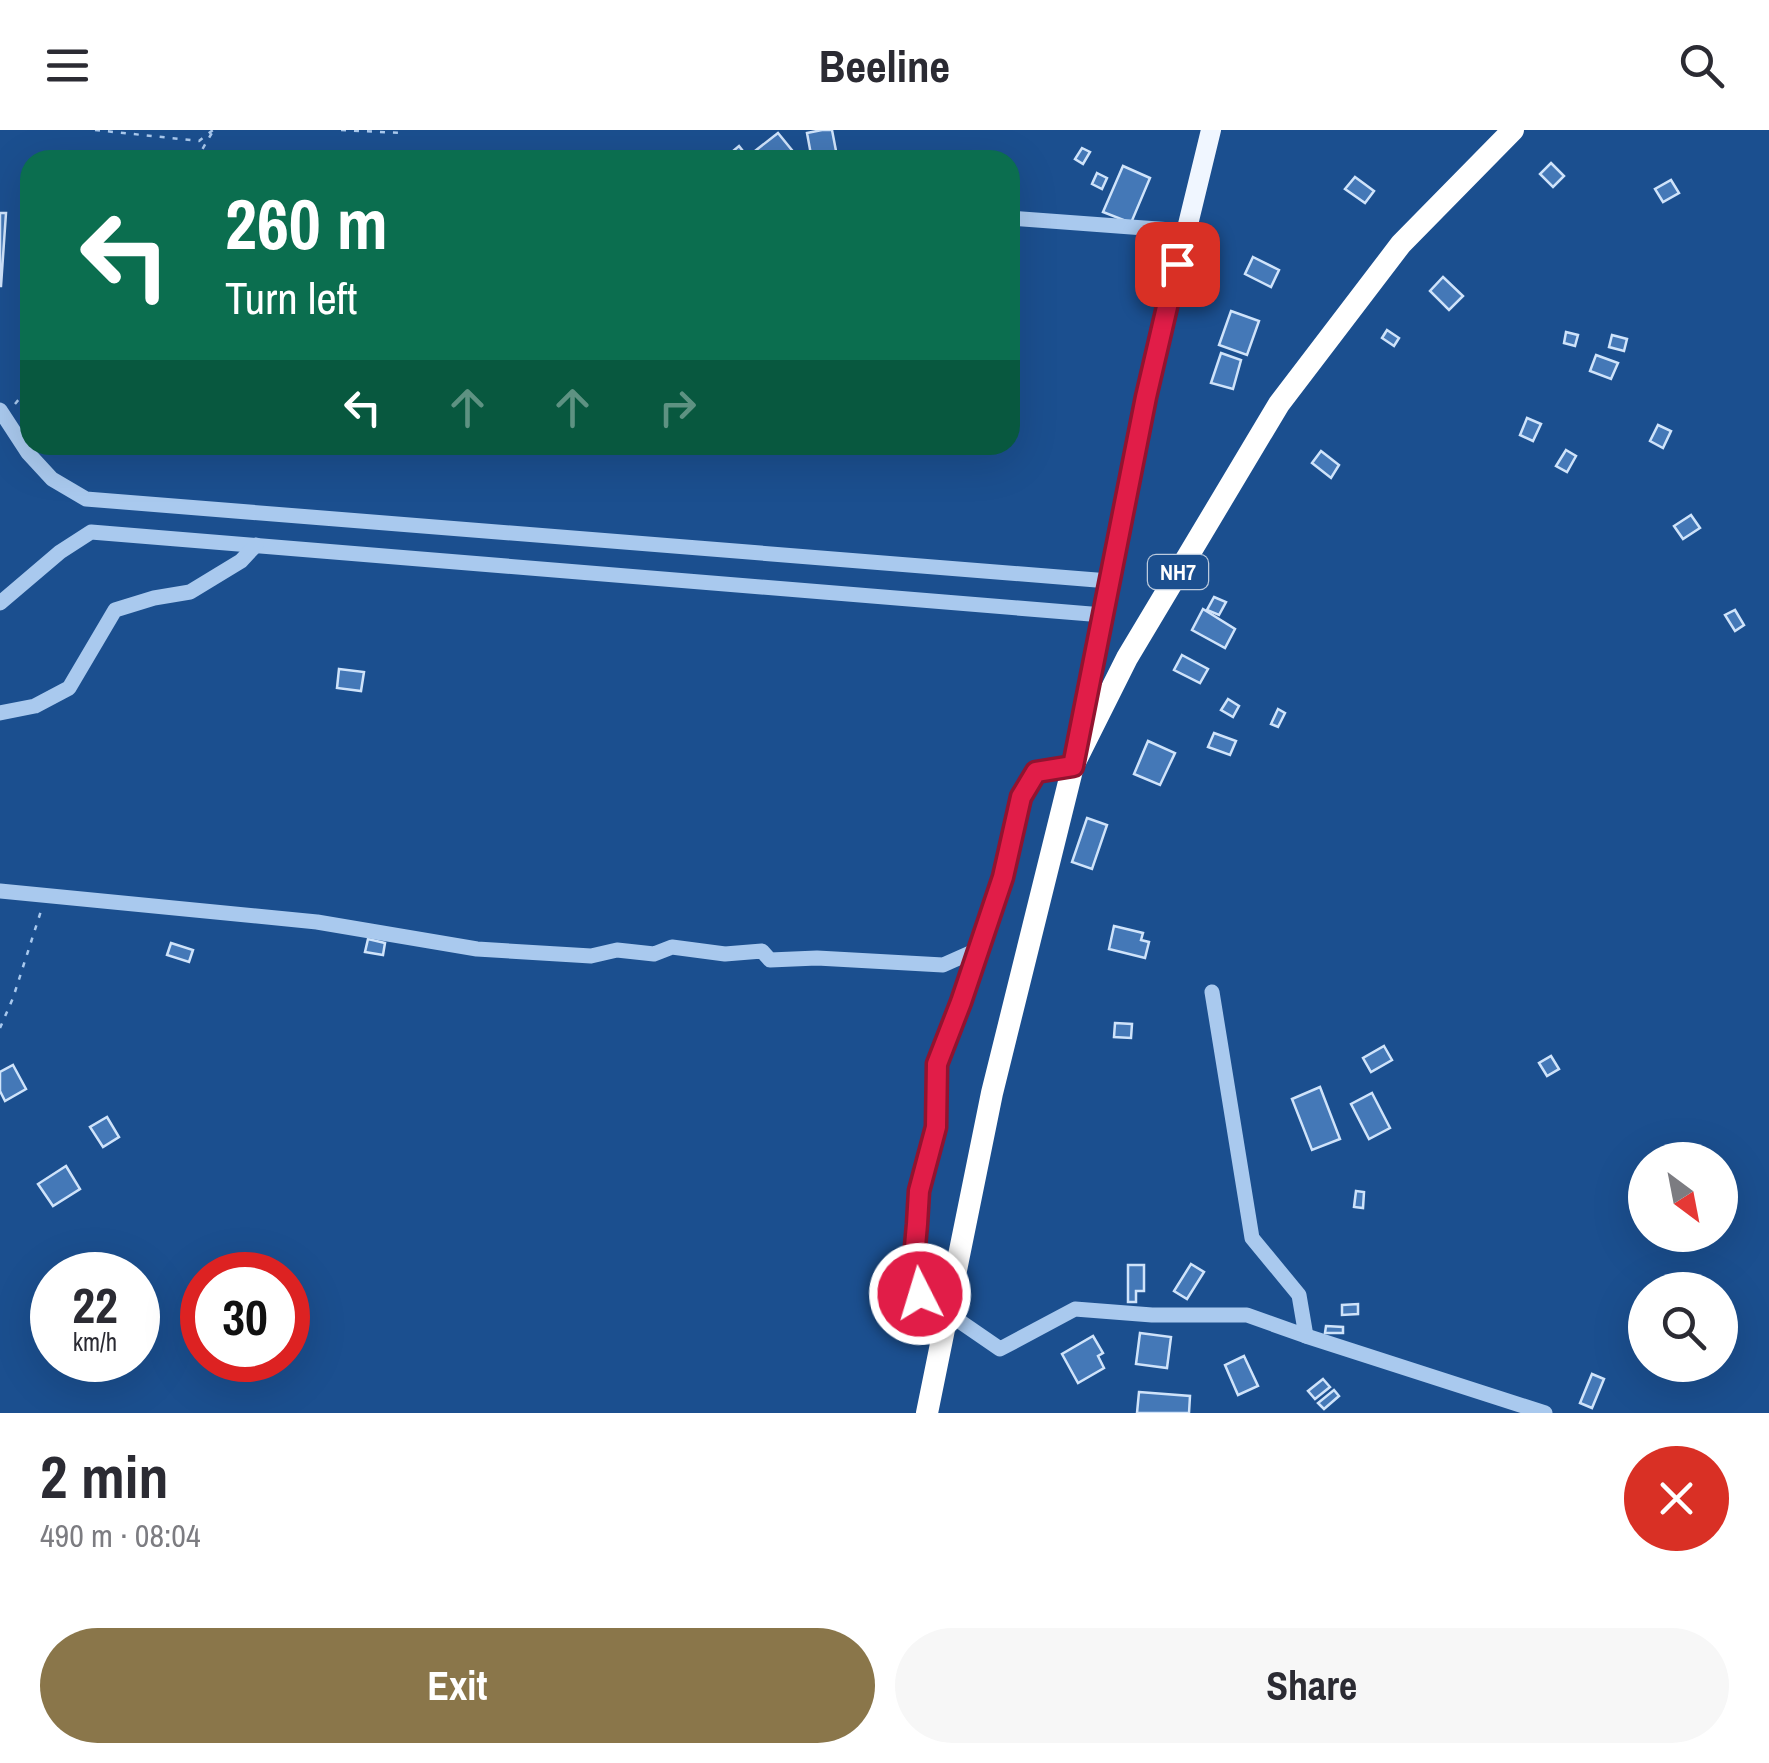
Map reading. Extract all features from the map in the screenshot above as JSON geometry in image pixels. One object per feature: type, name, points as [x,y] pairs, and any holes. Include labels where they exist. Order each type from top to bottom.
[{"type":"highway","name":"NH7","points":[[927,1413],[992,1093],[1073,766],[1127,658],[1279,404],[1401,244],[1514,130]]},
{"type":"main road","points":[[1073,766],[1146,397],[1211,130]]},
{"type":"street","points":[[1020,219],[1185,231]]},
{"type":"street","points":[[2,414],[20,441]]},
{"type":"street","points":[[30,455],[52,478],[86,499],[1110,581]]},
{"type":"street","points":[[0,603],[60,552],[91,532],[1103,615]]},
{"type":"street","points":[[0,713],[36,706],[69,688],[116,610],[190,592],[241,561],[256,546]]},
{"type":"street","points":[[1073,766],[1036,772],[1021,797],[1003,877],[937,1064],[936,1127],[919,1191],[914,1258],[920,1294],[1000,1349],[1074,1309],[1152,1315],[1247,1314],[1545,1413]]},
{"type":"street","points":[[0,891],[317,922],[477,950],[591,956],[617,950],[654,954],[672,947],[725,954],[762,952],[770,960],[817,958],[943,965],[979,949]]},
{"type":"street","points":[[1212,992],[1252,1238],[1299,1295],[1306,1336]]},
{"type":"path","points":[[95,130],[199,141],[213,130]]},
{"type":"path","points":[[341,130],[401,133]]},
{"type":"path","points":[[2,414],[20,396]]},
{"type":"path","points":[[0,1028],[46,895]]},
{"type":"building","points":[[832,130],[836,150],[810,150],[807,133]]},
{"type":"building","points":[[778,133],[792,150],[756,150]]},
{"type":"building","points":[[1082,148],[1090,152],[1083,164],[1075,159]]},
{"type":"building","points":[[1551,163],[1564,176],[1553,187],[1540,174]]},
{"type":"building","points":[[1123,166],[1150,178],[1131,223],[1103,212]]},
{"type":"building","points":[[1097,173],[1107,178],[1102,189],[1092,184]]},
{"type":"building","points":[[1355,177],[1374,191],[1365,203],[1345,189]]},
{"type":"building","points":[[1671,180],[1679,193],[1663,202],[1655,189]]},
{"type":"building","points":[[0,213],[6,213],[1,286],[0,286]]},
{"type":"building","points":[[1253,257],[1279,270],[1271,287],[1245,274]]},
{"type":"building","points":[[1443,277],[1463,296],[1449,310],[1430,291]]},
{"type":"building","points":[[1231,311],[1259,321],[1247,355],[1219,345]]},
{"type":"building","points":[[1387,330],[1399,338],[1394,346],[1382,338]]},
{"type":"building","points":[[1566,332],[1578,335],[1575,346],[1564,343]]},
{"type":"building","points":[[1612,335],[1627,339],[1624,351],[1609,347]]},
{"type":"building","points":[[1221,353],[1241,360],[1233,389],[1211,383]]},
{"type":"building","points":[[1596,355],[1618,363],[1611,379],[1590,371]]},
{"type":"building","points":[[1527,418],[1541,424],[1533,441],[1520,435]]},
{"type":"building","points":[[1658,425],[1671,431],[1663,448],[1650,441]]},
{"type":"building","points":[[1566,450],[1576,456],[1567,472],[1556,466]]},
{"type":"building","points":[[1321,451],[1339,465],[1331,478],[1312,463]]},
{"type":"building","points":[[1691,515],[1700,528],[1683,539],[1674,526]]},
{"type":"building","points":[[1214,597],[1226,602],[1219,615],[1207,610]]},
{"type":"building","points":[[1203,609],[1235,629],[1225,648],[1192,630]]},
{"type":"building","points":[[1735,610],[1744,625],[1735,631],[1725,615]]},
{"type":"building","points":[[1182,655],[1208,669],[1200,683],[1174,670]]},
{"type":"building","points":[[339,669],[364,672],[361,691],[337,688]]},
{"type":"building","points":[[1228,699],[1239,706],[1233,717],[1221,710]]},
{"type":"building","points":[[1278,709],[1285,713],[1278,727],[1271,724]]},
{"type":"building","points":[[1214,733],[1236,741],[1230,755],[1208,747]]},
{"type":"building","points":[[1148,741],[1175,753],[1160,785],[1134,774]]},
{"type":"building","points":[[1087,818],[1107,825],[1092,869],[1072,862]]},
{"type":"building","points":[[1114,926],[1143,933],[1141,940],[1149,942],[1145,958],[1109,949]]},
{"type":"building","points":[[368,939],[385,943],[383,955],[365,952]]},
{"type":"building","points":[[171,943],[193,950],[189,962],[167,955]]},
{"type":"building","points":[[1115,1023],[1132,1024],[1131,1038],[1114,1037]]},
{"type":"building","points":[[1384,1046],[1392,1060],[1371,1072],[1363,1058]]},
{"type":"building","points":[[1551,1056],[1559,1069],[1547,1076],[1539,1063]]},
{"type":"building","points":[[13,1065],[26,1089],[5,1101],[0,1091],[0,1072]]},
{"type":"building","points":[[1320,1087],[1340,1139],[1312,1150],[1292,1099]]},
{"type":"building","points":[[1372,1093],[1390,1128],[1369,1139],[1351,1104]]},
{"type":"building","points":[[107,1117],[119,1137],[103,1147],[90,1127]]},
{"type":"building","points":[[66,1166],[80,1189],[53,1206],[38,1184]]},
{"type":"building","points":[[1356,1191],[1364,1192],[1363,1208],[1354,1207]]},
{"type":"building","points":[[1191,1264],[1204,1272],[1187,1299],[1174,1291]]},
{"type":"building","points":[[1128,1265],[1144,1265],[1144,1291],[1136,1291],[1136,1302],[1128,1302]]},
{"type":"building","points":[[1358,1304],[1358,1314],[1342,1315],[1342,1305]]},
{"type":"building","points":[[1326,1326],[1343,1327],[1343,1333],[1325,1333]]},
{"type":"building","points":[[1140,1333],[1171,1337],[1167,1368],[1136,1364]]},
{"type":"building","points":[[1093,1336],[1103,1353],[1098,1356],[1104,1368],[1078,1383],[1062,1354]]},
{"type":"building","points":[[1244,1356],[1258,1386],[1238,1395],[1225,1365]]},
{"type":"building","points":[[1592,1374],[1604,1379],[1592,1408],[1580,1403]]},
{"type":"building","points":[[1323,1379],[1330,1387],[1315,1399],[1308,1391]]},
{"type":"building","points":[[1334,1390],[1339,1396],[1324,1409],[1318,1403]]},
{"type":"building","points":[[1139,1392],[1190,1396],[1189,1413],[1137,1413]]},
{"type":"route","points":[[920,1294],[914,1258],[919,1191],[936,1127],[937,1064],[1003,877],[1021,797],[1036,772],[1073,766],[1146,397],[1177,264]]}]
